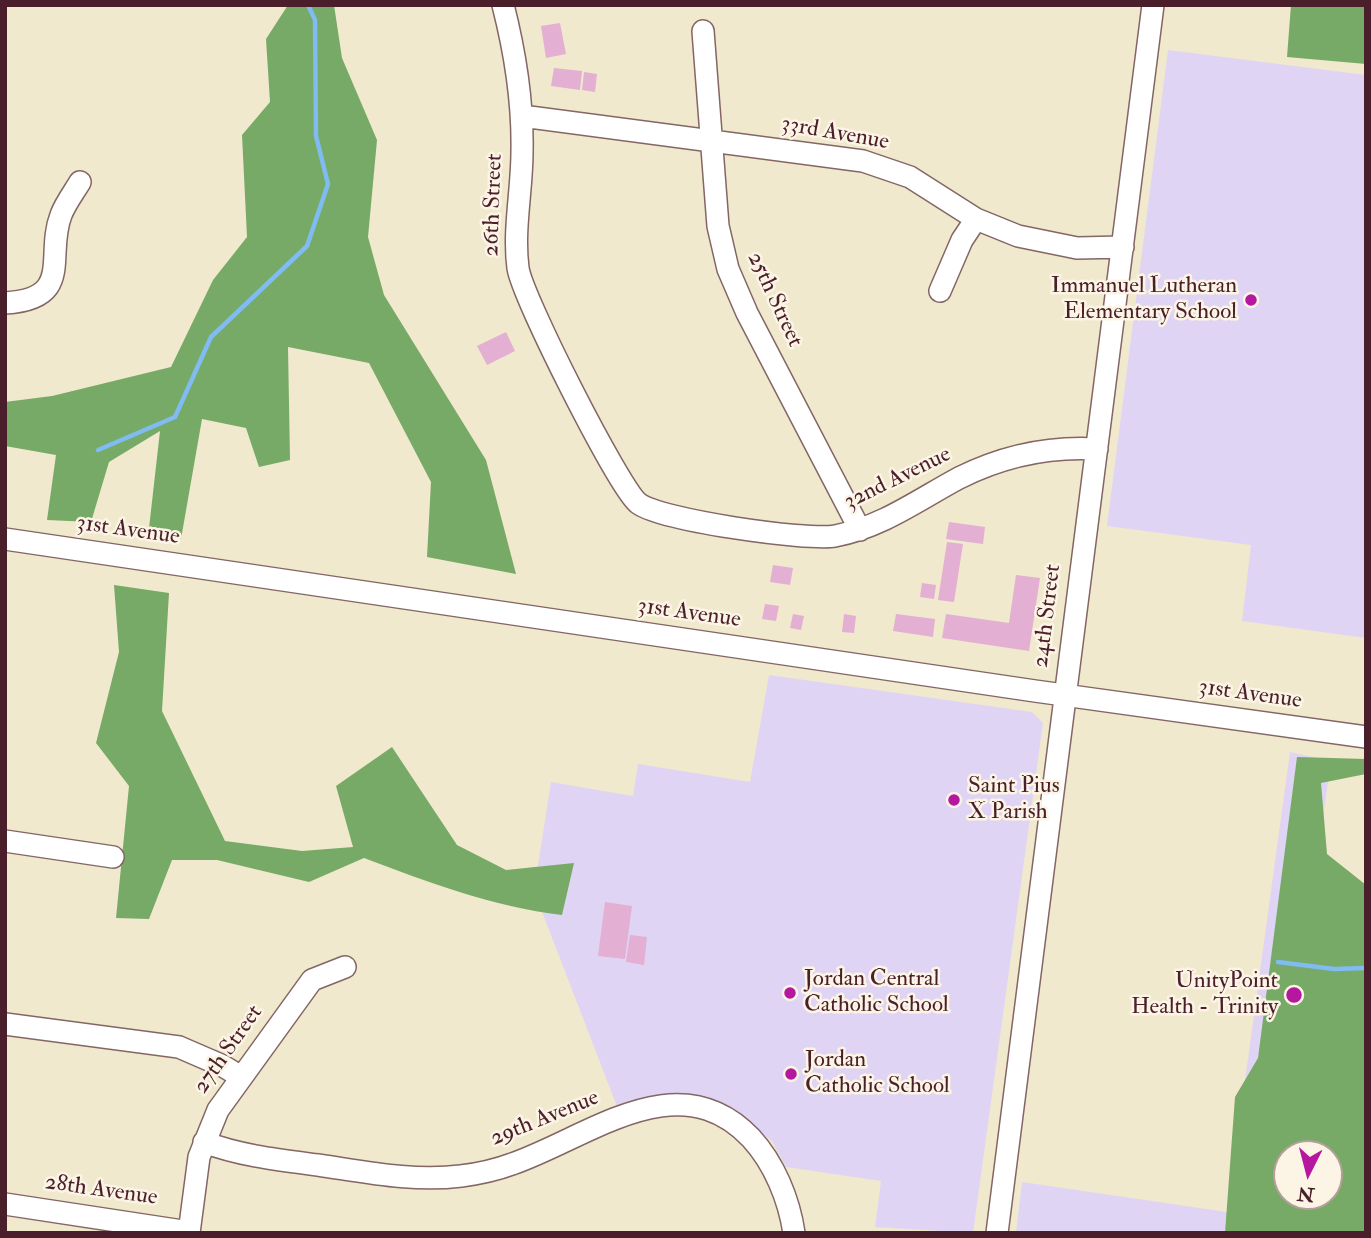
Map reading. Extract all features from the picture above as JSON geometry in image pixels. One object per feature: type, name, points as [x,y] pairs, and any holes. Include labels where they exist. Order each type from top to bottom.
[{"type":"street","name":"26th Street","points":[[503,5],[522,116],[518,269],[524,289],[621,480],[639,504]]},
{"type":"street","name":"24th Street","points":[[997,1233],[1153,5]]},
{"type":"street","name":"25th Street","points":[[704,31],[718,226],[737,291],[860,530]]},
{"type":"street","name":"33rd Avenue","points":[[522,116],[863,161],[909,177],[976,219],[1040,242],[1077,248],[1123,247]]},
{"type":"street","points":[[5,303],[29,299],[48,286],[56,266],[60,216],[80,182]]},
{"type":"street","points":[[940,291],[962,240],[976,219]]},
{"type":"street","name":"32nd Avenue","points":[[639,504],[675,517],[803,536],[831,537],[860,530],[890,518],[957,480],[1005,459],[1052,448],[1097,449]]},
{"type":"street","name":"31st Avenue","points":[[5,539],[1366,737]]},
{"type":"street","points":[[5,841],[113,856]]},
{"type":"street","name":"27th Street","points":[[189,1232],[195,1179],[204,1142],[218,1110],[312,980],[345,967]]},
{"type":"street","points":[[5,1024],[179,1047],[210,1059],[241,1077]]},
{"type":"street","name":"29th Avenue","points":[[204,1142],[243,1154],[388,1175],[435,1178],[510,1165],[639,1109],[669,1104],[699,1107],[734,1122],[759,1146],[780,1186],[794,1233]]},
{"type":"street","name":"28th Avenue","points":[[5,1204],[189,1232]]},
{"type":"shaded area","name":"Immanuel Lutheran Elementary School","points":[[1168,50],[1366,75],[1366,638],[1242,621],[1251,545],[1107,526]]},
{"type":"shaded area","name":"Jordan Central Catholic School","points":[[769,675],[1032,712],[1043,723],[973,1233],[875,1227],[881,1181],[786,1167],[772,1141],[731,1110],[618,1109],[534,891],[551,782],[633,796],[638,764],[750,782]]},
{"type":"shaded area","name":"UnityPoint Health - Trinity","points":[[1290,752],[1331,761],[1298,990],[1340,1140],[1273,1140],[1273,1210],[1343,1210],[1343,1151],[1366,1233],[1016,1233],[1022,1182],[1227,1212]]},
{"type":"green space","points":[[288,5],[334,5],[342,58],[377,140],[368,237],[384,295],[486,460],[516,574],[427,557],[431,482],[369,363],[288,347],[290,460],[259,467],[246,428],[202,419],[181,539],[148,537],[160,431],[109,462],[91,522],[47,520],[56,455],[5,446],[5,402],[52,396],[171,367],[213,280],[247,237],[242,135],[270,102],[266,39]]},
{"type":"green space","points":[[1291,5],[1366,5],[1366,64],[1287,57]]},
{"type":"green space","points":[[114,585],[169,593],[162,711],[225,841],[302,851],[353,847],[336,786],[392,747],[457,845],[506,870],[574,863],[562,915],[486,900],[364,858],[309,882],[217,860],[172,860],[149,919],[116,918],[129,786],[96,743],[119,652]]},
{"type":"green space","name":"UnityPoint Health - Trinity","points":[[1297,757],[1366,759],[1366,774],[1321,783],[1327,854],[1366,885],[1366,1233],[1225,1233],[1235,1097],[1258,1058]]},
{"type":"building","points":[[560,23],[566,54],[546,58],[541,26]]},
{"type":"building","points":[[554,68],[582,71],[580,90],[551,86]]},
{"type":"building","points":[[584,72],[597,74],[595,92],[582,90]]},
{"type":"building","points":[[506,332],[515,351],[487,365],[477,346]]},
{"type":"building","points":[[949,522],[985,527],[983,544],[946,539]]},
{"type":"building","points":[[947,542],[963,544],[954,602],[938,600]]},
{"type":"building","points":[[773,565],[793,568],[790,585],[770,582]]},
{"type":"building","points":[[1016,575],[1040,578],[1029,651],[942,638],[946,614],[1009,623]]},
{"type":"building","points":[[922,583],[936,585],[934,599],[920,597]]},
{"type":"building","points":[[765,604],[779,606],[776,621],[762,619]]},
{"type":"building","points":[[793,614],[804,616],[801,630],[790,628]]},
{"type":"building","points":[[844,614],[856,616],[854,633],[842,632]]},
{"type":"building","points":[[896,614],[935,619],[933,637],[893,631]]},
{"type":"building","points":[[605,902],[632,906],[625,959],[598,956]]},
{"type":"building","points":[[630,935],[647,937],[644,965],[626,962]]},
{"type":"waterway","points":[[98,450],[175,417],[211,337],[307,246],[328,184],[316,136],[315,20],[308,5]]},
{"type":"waterway","points":[[1278,962],[1334,969],[1366,968]]},
{"type":"place","name":"Immanuel Lutheran Elementary School","points":[[1251,300]]},
{"type":"place","name":"Saint Pius X Parish","points":[[954,800]]},
{"type":"place","name":"Jordan Central Catholic School","points":[[790,993]]},
{"type":"place","name":"UnityPoint Health - Trinity","points":[[1294,995]]},
{"type":"place","name":"Jordan Catholic School","points":[[791,1074]]}]
